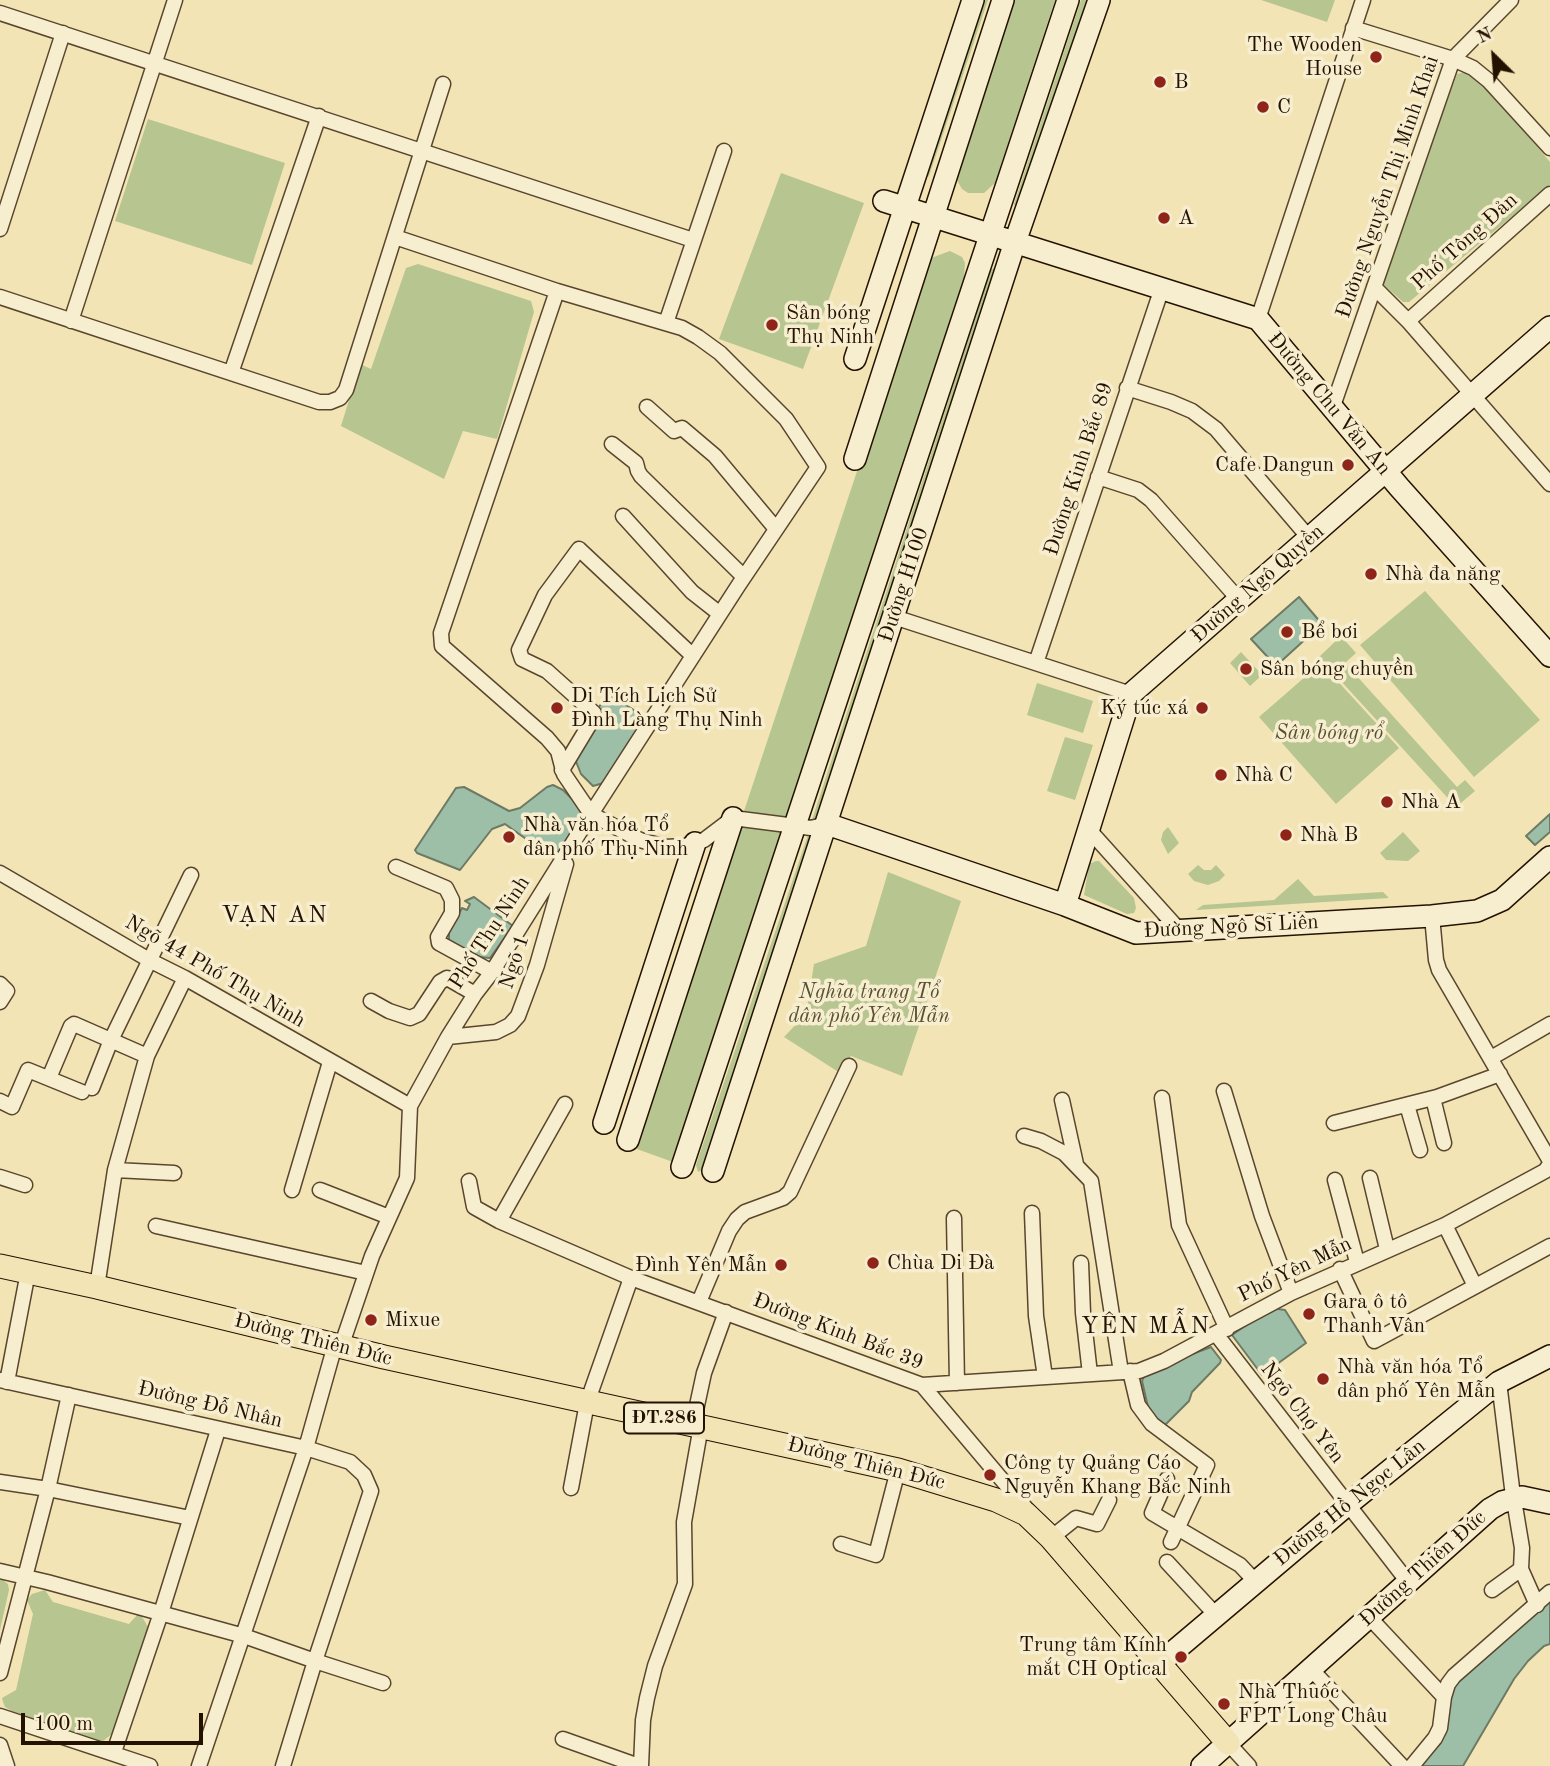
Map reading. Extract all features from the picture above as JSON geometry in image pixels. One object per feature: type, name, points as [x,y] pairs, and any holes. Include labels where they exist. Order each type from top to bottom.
[{"type":"main road","points":[[855,359],[973,0]]},
{"type":"main road","points":[[855,459],[1003,0]]},
{"type":"main road","name":"Đường H100","points":[[682,1167],[1068,0]]},
{"type":"main road","name":"Đường H100","points":[[713,1171],[1015,242],[1099,0]]},
{"type":"main road","name":"Đường Chu Văn An","points":[[884,201],[1258,319],[1387,472],[1550,656]]},
{"type":"main road","name":"Đường Ngô Quyền","points":[[1131,694],[1550,327]]},
{"type":"main road","points":[[1065,905],[1131,694]]},
{"type":"main road","points":[[628,1140],[733,818]]},
{"type":"main road","name":"Đường Ngô Sĩ Liên","points":[[827,824],[1065,905],[1136,933],[1477,911],[1508,895],[1550,857]]},
{"type":"main road","points":[[604,1123],[695,843]]},
{"type":"main road","name":"Đường Thiên Đức","points":[[0,1266],[587,1403],[898,1470],[996,1500],[1026,1514],[1047,1534],[1228,1743],[1490,1509],[1514,1498]]},
{"type":"main road","name":"Đường Hồ Ngọc Lân","points":[[1160,1663],[1215,1614],[1500,1382],[1547,1362]]},
{"type":"main road","points":[[1514,1498],[1550,1500]]},
{"type":"main road","points":[[1202,1766],[1228,1743]]},
{"type":"street","points":[[71,321],[175,0]]},
{"type":"street","points":[[1258,319],[1363,0]]},
{"type":"street","name":"Đường Nguyễn Thị Minh Khai","points":[[1333,406],[1453,59],[1511,0]]},
{"type":"street","points":[[0,13],[693,240]]},
{"type":"street","points":[[1353,28],[1468,65],[1487,78],[1550,148]]},
{"type":"street","points":[[0,229],[63,33]]},
{"type":"street","points":[[0,297],[319,402],[340,398],[346,390],[443,84]]},
{"type":"street","points":[[231,373],[319,116]]},
{"type":"street","points":[[394,237],[557,291],[666,323],[724,151]]},
{"type":"street","name":"Phố Tông Đản","points":[[1408,321],[1550,194]]},
{"type":"street","points":[[1374,287],[1547,475]]},
{"type":"street","name":"Đường Kinh Bắc 89","points":[[1036,663],[1163,288]]},
{"type":"street","points":[[557,291],[483,506],[441,640],[446,652],[547,738],[558,751],[562,770],[591,814],[640,840],[665,847],[695,843],[733,818],[811,828],[827,824]]},
{"type":"street","name":"Phố Thụ Ninh","points":[[338,1346],[407,1178],[410,1106],[447,1037],[492,972],[720,614],[818,467],[786,419],[720,353],[682,328],[666,323]]},
{"type":"street","points":[[1127,388],[1171,401],[1192,411],[1216,429],[1310,539]]},
{"type":"street","points":[[647,407],[674,431],[682,428],[715,456],[776,529]]},
{"type":"street","points":[[612,444],[636,463],[641,476],[744,577]]},
{"type":"street","points":[[1098,477],[1138,490],[1151,500],[1240,601]]},
{"type":"street","points":[[624,516],[692,592],[720,614]]},
{"type":"street","points":[[562,770],[594,713],[547,671],[522,659],[519,650],[545,595],[579,549],[693,656]]},
{"type":"street","points":[[894,617],[1131,694]]},
{"type":"street","points":[[1090,831],[1180,931]]},
{"type":"street","name":"Ngõ 1","points":[[447,1037],[496,1032],[510,1025],[518,1016],[537,965],[571,848]]},
{"type":"street","points":[[396,867],[446,888],[452,900],[453,913],[438,937],[439,943],[492,972]]},
{"type":"street","name":"Ngõ 44 Phố Thụ Ninh","points":[[0,873],[410,1106]]},
{"type":"street","points":[[0,1101],[12,1107],[27,1070],[87,1090],[191,875]]},
{"type":"street","points":[[1432,916],[1439,970],[1500,1074],[1549,1169]]},
{"type":"street","points":[[97,1287],[115,1170],[147,1056],[186,978]]},
{"type":"street","points":[[371,1001],[410,1018],[419,1014],[440,982],[447,978],[475,993]]},
{"type":"street","points":[[0,984],[7,991],[0,1002]]},
{"type":"street","points":[[50,1078],[71,1026],[79,1024],[147,1056]]},
{"type":"street","points":[[1491,1058],[1550,1024]]},
{"type":"street","points":[[292,1190],[330,1062]]},
{"type":"street","points":[[699,1302],[729,1231],[737,1219],[745,1212],[783,1198],[790,1192],[849,1066]]},
{"type":"street","points":[[1334,1123],[1433,1098],[1500,1074]]},
{"type":"street","points":[[1224,1091],[1262,1216],[1291,1293]]},
{"type":"street","name":"Ngõ Chợ Yên","points":[[1162,1098],[1179,1225],[1221,1331],[1347,1505],[1408,1582]]},
{"type":"street","points":[[1433,1098],[1444,1143]]},
{"type":"street","points":[[1062,1100],[1077,1165]]},
{"type":"street","points":[[499,1221],[565,1104]]},
{"type":"street","points":[[1407,1105],[1420,1150]]},
{"type":"street","points":[[1024,1136],[1064,1153],[1091,1181],[1126,1372],[1138,1405],[1152,1424],[1207,1465],[1171,1542]]},
{"type":"street","name":"Phố Yên Mẫn","points":[[922,1385],[1139,1371],[1164,1361],[1340,1269],[1445,1224],[1549,1169]]},
{"type":"street","points":[[115,1170],[174,1173]]},
{"type":"street","points":[[0,1177],[26,1185]]},
{"type":"street","points":[[1370,1178],[1387,1250]]},
{"type":"street","points":[[1335,1180],[1357,1262]]},
{"type":"street","name":"Đường Kinh Bắc 39","points":[[468,1181],[474,1208],[499,1221],[631,1278],[922,1385],[1047,1534]]},
{"type":"street","points":[[320,1190],[389,1217]]},
{"type":"street","points":[[1032,1213],[1036,1316],[1045,1377]]},
{"type":"street","points":[[954,1218],[957,1383]]},
{"type":"street","points":[[1445,1224],[1475,1286]]},
{"type":"street","points":[[156,1226],[366,1273]]},
{"type":"street","points":[[1340,1269],[1374,1341],[1550,1246]]},
{"type":"street","points":[[1081,1263],[1090,1374]]},
{"type":"street","points":[[4,1381],[28,1272]]},
{"type":"street","points":[[571,1488],[587,1403],[631,1278]]},
{"type":"street","points":[[563,1739],[640,1766],[643,1720],[655,1666],[685,1584],[684,1522],[697,1425],[705,1373],[726,1312]]},
{"type":"street","name":"Đường Đỗ Nhân","points":[[4,1381],[306,1448],[338,1346]]},
{"type":"street","points":[[1500,1382],[1522,1548],[1521,1569],[1537,1605]]},
{"type":"street","points":[[0,1673],[48,1489],[69,1395]]},
{"type":"street","points":[[114,1752],[218,1430]]},
{"type":"street","points":[[199,1766],[306,1448],[339,1457],[355,1465],[367,1479],[371,1491],[283,1766]]},
{"type":"street","points":[[841,1544],[876,1555],[898,1470]]},
{"type":"street","points":[[0,1474],[48,1489]]},
{"type":"street","points":[[1167,1479],[1152,1513],[1240,1565],[1255,1581]]},
{"type":"street","points":[[0,1482],[190,1518]]},
{"type":"street","points":[[1047,1534],[1076,1518],[1097,1524],[1109,1500]]},
{"type":"street","points":[[1167,1562],[1215,1614]]},
{"type":"street","points":[[1492,1590],[1521,1569]]},
{"type":"street","points":[[0,1571],[244,1636],[383,1683]]},
{"type":"street","points":[[1412,1766],[1440,1728],[1444,1697],[1454,1676],[1550,1592]]},
{"type":"street","points":[[1368,1618],[1444,1697]]},
{"type":"street","points":[[1311,1669],[1402,1766]]},
{"type":"street","points":[[0,1716],[150,1766]]},
{"type":"street","points":[[1228,1743],[1249,1766]]},
{"type":"street","points":[[0,1745],[7,1766]]},
{"type":"green space","points":[[979,0],[988,0],[929,176],[924,179]]},
{"type":"green space","points":[[1012,0],[1055,0],[995,183],[984,193],[968,193],[962,189],[955,177]]},
{"type":"green space","points":[[1081,0],[1090,0],[1016,208],[1014,204]]},
{"type":"green space","points":[[1261,0],[1335,0],[1327,22]]},
{"type":"green space","points":[[1468,71],[1498,100],[1550,162],[1550,185],[1409,302],[1403,302],[1383,284],[1382,279],[1457,74]]},
{"type":"green space","points":[[148,119],[285,163],[252,265],[115,221]]},
{"type":"green space","points":[[781,173],[864,203],[803,369],[719,339]]},
{"type":"green space","points":[[950,251],[962,257],[965,263],[964,277],[786,817],[744,811],[926,264],[931,258]]},
{"type":"green space","points":[[418,264],[531,301],[534,312],[497,439],[463,431],[444,479],[341,426],[360,364],[371,369],[406,268]]},
{"type":"green space","points":[[997,266],[821,818],[811,823],[991,270]]},
{"type":"green space","points":[[1425,591],[1540,720],[1474,777],[1360,645]]},
{"type":"green space","points":[[1341,636],[1356,653],[1345,663],[1457,787],[1465,780],[1475,791],[1456,807],[1319,657]]},
{"type":"green space","name":"Sân bóng chuyền","points":[[1241,652],[1262,675],[1250,686],[1230,663]]},
{"type":"green space","name":"Sân bóng rổ","points":[[1321,663],[1399,748],[1336,804],[1259,717]]},
{"type":"green space","points":[[1037,683],[1093,701],[1083,733],[1027,715]]},
{"type":"green space","points":[[1065,737],[1093,745],[1075,800],[1047,791]]},
{"type":"green space","points":[[741,823],[781,830],[782,834],[673,1162],[634,1148]]},
{"type":"green space","points":[[1168,827],[1179,843],[1168,854],[1161,840]]},
{"type":"green space","points":[[809,832],[814,833],[704,1169],[698,1172],[696,1165]]},
{"type":"green space","points":[[1403,832],[1420,851],[1408,861],[1386,860],[1380,853]]},
{"type":"green space","points":[[1096,861],[1134,898],[1134,913],[1127,914],[1084,895],[1089,864]]},
{"type":"green space","points":[[1198,865],[1204,870],[1211,870],[1216,865],[1225,875],[1219,881],[1208,885],[1194,881],[1188,874]]},
{"type":"green space","name":"Nghĩa trang Tổ dân phố Yên Mẫn","points":[[888,872],[961,901],[902,1076],[851,1056],[840,1073],[784,1037],[806,1014],[814,964],[866,946]]},
{"type":"green space","points":[[1298,879],[1314,896],[1383,892],[1389,898],[1196,910],[1203,905],[1274,900]]},
{"type":"green space","points":[[0,1578],[8,1584],[9,1590],[0,1630]]},
{"type":"green space","points":[[45,1590],[53,1602],[129,1624],[138,1614],[141,1615],[148,1627],[113,1733],[102,1742],[15,1713],[5,1707],[3,1702],[2,1698],[16,1690],[33,1614],[27,1600],[32,1594]]},
{"type":"shaded area","name":"Bể bơi","points":[[1299,597],[1322,624],[1276,666],[1251,639]]},
{"type":"shaded area","points":[[609,694],[649,720],[607,782],[593,786],[581,774],[575,759],[602,718],[598,708]]},
{"type":"shaded area","points":[[553,785],[563,790],[582,809],[582,819],[557,861],[505,824],[492,829],[460,870],[415,850],[456,788],[464,787],[509,811],[520,808]]},
{"type":"shaded area","points":[[1550,814],[1550,832],[1535,845],[1526,836]]},
{"type":"shaded area","points":[[474,897],[513,926],[490,958],[478,957],[449,940],[449,932],[462,908],[467,910],[470,904],[465,901]]},
{"type":"shaded area","points":[[1271,1308],[1285,1310],[1306,1343],[1262,1375],[1232,1335]]},
{"type":"shaded area","points":[[1211,1347],[1221,1360],[1220,1363],[1192,1392],[1189,1401],[1163,1427],[1148,1407],[1142,1381],[1144,1376]]},
{"type":"shaded area","points":[[1550,1593],[1550,1644],[1528,1661],[1514,1679],[1463,1766],[1418,1766],[1453,1683]]},
{"type":"place","name":"The Wooden House","points":[[1376,57]]},
{"type":"place","name":"B","points":[[1160,82]]},
{"type":"place","name":"C","points":[[1263,107]]},
{"type":"place","name":"A","points":[[1164,218]]},
{"type":"place","name":"Sân bóng Thụ Ninh","points":[[772,325]]},
{"type":"place","name":"Cafe Dangun","points":[[1348,465]]},
{"type":"place","name":"Nhà đa năng","points":[[1371,574]]},
{"type":"place","name":"Bể bơi","points":[[1287,632]]},
{"type":"place","name":"Sân bóng chuyền","points":[[1246,669]]},
{"type":"place","name":"Di Tích Lịch Sử Đình Làng Thụ Ninh","points":[[557,708]]},
{"type":"place","name":"Ký túc xá","points":[[1202,708]]},
{"type":"place","name":"Nhà C","points":[[1221,775]]},
{"type":"place","name":"Nhà A","points":[[1387,802]]},
{"type":"place","name":"Nhà B","points":[[1286,835]]},
{"type":"place","name":"Nhà văn hóa Tổ dân phố Thụ Ninh","points":[[509,837]]},
{"type":"place","name":"Chùa Di Đà","points":[[873,1263]]},
{"type":"place","name":"Đình Yên Mẫn","points":[[781,1265]]},
{"type":"place","name":"Gara ô tô Thanh Vân","points":[[1309,1314]]},
{"type":"place","name":"Mixue","points":[[371,1320]]},
{"type":"place","name":"Nhà văn hóa Tổ dân phố Yên Mẫn","points":[[1323,1379]]},
{"type":"place","name":"Công ty Quảng Cáo Nguyễn Khang Bắc Ninh","points":[[990,1475]]},
{"type":"place","name":"Trung tâm Kính mắt CH Optical","points":[[1181,1657]]},
{"type":"place","name":"Nhà Thuốc FPT Long Châu","points":[[1224,1704]]},
{"type":"district","name":"VẠN AN","points":[[275,916]]},
{"type":"district","name":"YÊN MẪN","points":[[1146,1327]]}]
